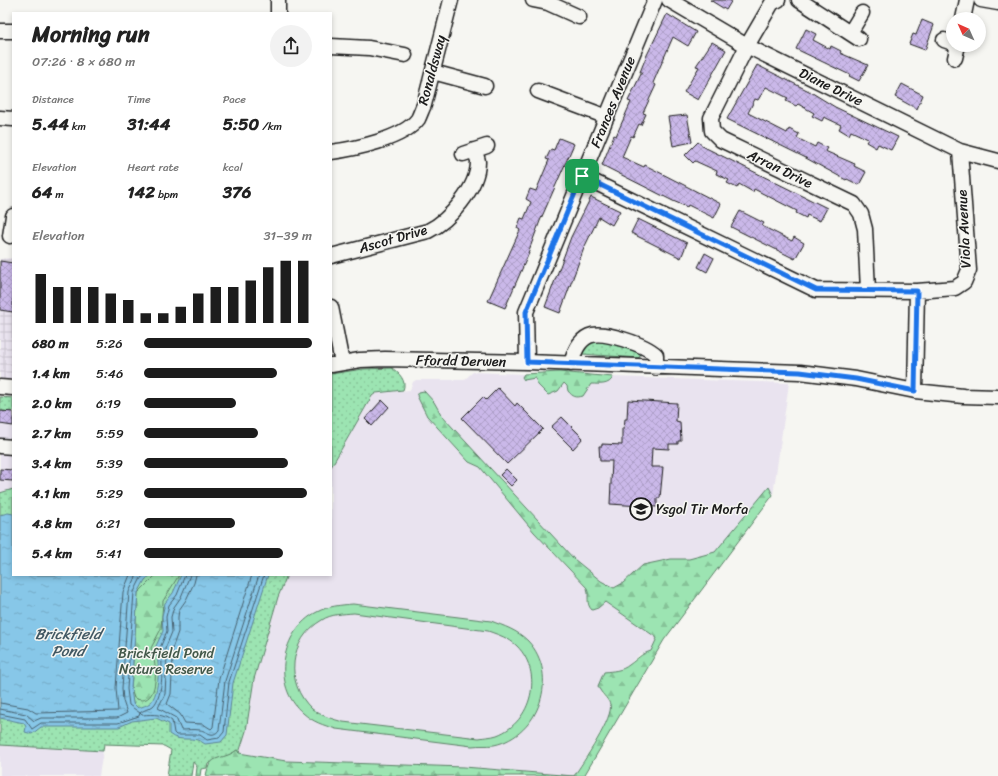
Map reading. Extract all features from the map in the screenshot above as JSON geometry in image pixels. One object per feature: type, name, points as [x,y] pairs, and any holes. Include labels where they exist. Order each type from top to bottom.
[{"type":"street","points":[[278,0],[278,12]]},
{"type":"street","name":"Ronaldsway","points":[[332,152],[395,136],[406,130],[418,119],[433,72],[436,54],[451,0]]},
{"type":"street","points":[[533,0],[548,3],[579,17]]},
{"type":"street","name":"Frances Avenue","points":[[527,362],[526,312],[655,0]]},
{"type":"street","name":"Diane Drive","points":[[669,0],[747,46],[960,151],[998,161]]},
{"type":"street","name":"Arran Drive","points":[[778,0],[772,3],[747,46],[711,118],[712,131],[721,140],[854,204],[861,214],[865,229],[868,290]]},
{"type":"street","points":[[799,0],[855,36],[862,13]]},
{"type":"street","points":[[964,12],[967,0]]},
{"type":"street","points":[[981,0],[998,4]]},
{"type":"street","points":[[0,31],[12,31]]},
{"type":"street","points":[[332,46],[369,48],[405,55]]},
{"type":"street","points":[[433,72],[485,86]]},
{"type":"street","points":[[538,91],[607,117]]},
{"type":"street","points":[[0,118],[12,119]]},
{"type":"street","name":"Ascot Drive","points":[[332,256],[428,231],[440,225],[452,214],[471,186],[477,172],[478,161],[475,150]]},
{"type":"street","name":"Viola Avenue","points":[[582,176],[816,290],[917,291],[955,288],[964,282],[969,270],[960,151]]},
{"type":"street","points":[[10,236],[12,225]]},
{"type":"street","points":[[915,391],[917,291]]},
{"type":"street","points":[[332,316],[337,364]]},
{"type":"street","points":[[571,364],[578,346],[589,336],[596,335],[635,342],[651,350],[656,355],[656,368]]},
{"type":"street","name":"Ffordd Derwen","points":[[337,364],[377,359],[527,362],[656,368],[800,372],[849,378],[915,391],[998,398]]},
{"type":"street","points":[[0,387],[12,388]]},
{"type":"street","points":[[0,446],[12,447]]},
{"type":"shaded area","points":[[12,258],[12,380],[0,379],[0,259]]},
{"type":"shaded area","points":[[473,372],[524,374],[559,372],[613,377],[789,383],[773,495],[706,581],[604,598],[442,418],[423,411],[469,462],[480,467],[551,551],[587,588],[589,595],[587,600],[588,606],[605,601],[657,638],[651,652],[640,654],[628,666],[616,671],[601,694],[610,703],[611,708],[608,720],[574,776],[464,767],[286,761],[239,753],[246,731],[254,679],[278,597],[287,576],[332,576],[332,465],[372,396],[376,393],[410,390],[413,382],[416,380],[464,380]]},
{"type":"shaded area","points":[[0,397],[12,398],[12,489],[0,493]]},
{"type":"shaded area","points":[[0,745],[103,751],[99,776],[0,776]]},
{"type":"green space","points":[[598,339],[642,350],[639,358],[582,354],[583,347]]},
{"type":"green space","points":[[392,368],[400,375],[404,383],[404,387],[403,390],[376,393],[372,396],[332,465],[332,374],[363,369]]},
{"type":"green space","points":[[559,372],[613,377],[607,383],[591,384],[583,396],[578,397],[573,396],[568,391],[567,386],[564,383],[558,391],[548,395],[538,385],[535,378],[524,380],[522,377],[524,374]]},
{"type":"green space","points":[[424,391],[434,402],[442,416],[574,559],[601,581],[614,588],[623,583],[643,565],[671,559],[689,559],[715,552],[769,487],[773,495],[664,640],[584,776],[574,776],[603,729],[608,719],[610,710],[610,704],[598,686],[604,672],[626,667],[641,655],[651,651],[657,638],[605,602],[598,608],[592,610],[588,602],[587,588],[534,532],[480,467],[469,462],[427,416],[417,396],[419,392]]},
{"type":"green space","points":[[0,397],[12,398],[12,412],[0,411]]},
{"type":"green space","name":"Brickfield Pond","points":[[12,489],[12,576],[287,576],[278,597],[254,679],[246,731],[239,753],[237,750],[208,764],[207,768],[201,769],[200,776],[196,776],[197,767],[193,762],[191,776],[167,776],[171,750],[164,746],[104,744],[103,751],[0,745],[0,493]]},
{"type":"green space","points":[[155,576],[178,576],[163,601],[161,629],[151,648],[155,663],[155,683],[153,691],[149,697],[143,700],[134,698],[131,689],[138,593]]},
{"type":"green space","points":[[353,604],[491,621],[515,631],[528,641],[538,655],[543,670],[543,686],[540,702],[533,717],[523,730],[510,739],[494,745],[472,746],[336,729],[314,721],[303,713],[293,702],[287,688],[284,674],[284,659],[288,645],[295,632],[305,620],[317,612],[339,605]],"holes":[[[354,613],[488,631],[500,635],[517,646],[525,657],[530,669],[532,683],[526,708],[519,719],[509,729],[497,735],[479,738],[343,722],[323,715],[312,709],[303,698],[297,687],[294,674],[294,662],[297,650],[303,638],[311,628],[329,617]]]},
{"type":"green space","points":[[237,750],[239,753],[286,761],[464,767],[574,776],[206,776],[208,768],[213,760],[231,754]]},
{"type":"water","name":"Brickfield Pond","points":[[12,514],[12,576],[150,576],[145,580],[138,593],[131,689],[133,703],[138,708],[150,703],[156,692],[158,660],[155,648],[163,631],[162,616],[165,603],[173,593],[181,576],[268,576],[233,683],[227,735],[221,742],[205,744],[196,740],[174,737],[169,734],[169,724],[156,718],[132,721],[119,727],[41,727],[32,734],[25,732],[26,727],[24,723],[0,718],[0,515]]},
{"type":"building","points":[[710,0],[732,0],[726,10]]},
{"type":"building","points":[[667,14],[696,32],[688,46],[673,37],[653,83],[656,85],[643,113],[646,114],[633,137],[631,136],[622,157],[644,167],[645,165],[721,204],[714,218],[688,205],[687,207],[673,201],[602,165],[614,135],[616,136],[631,102],[628,101],[642,72],[640,72],[646,57]]},
{"type":"building","points":[[922,20],[934,25],[925,50],[909,44],[913,34],[916,35]]},
{"type":"building","points":[[806,29],[816,34],[813,40],[830,49],[831,46],[841,51],[840,53],[868,65],[859,81],[849,76],[850,75],[796,49]]},
{"type":"building","points":[[712,42],[726,50],[698,100],[684,92],[699,67],[696,66]]},
{"type":"building","points":[[757,65],[809,91],[835,107],[898,137],[891,150],[878,144],[876,148],[866,142],[868,139],[851,131],[849,135],[839,129],[841,125],[824,117],[822,121],[812,116],[814,113],[798,104],[796,106],[786,101],[788,98],[766,87],[758,100],[755,99],[748,113],[787,133],[789,129],[799,134],[797,138],[815,147],[817,143],[827,148],[825,151],[855,164],[854,166],[866,172],[859,185],[847,179],[846,180],[804,157],[727,119]]},
{"type":"building","points":[[902,84],[923,95],[917,109],[895,97]]},
{"type":"building","points":[[687,115],[692,142],[673,146],[668,117]]},
{"type":"building","points":[[559,138],[574,144],[540,221],[529,253],[505,308],[488,301],[520,230],[517,228],[521,218],[524,219],[531,202],[526,199],[530,189],[536,191],[549,160],[546,159],[551,149],[554,150]]},
{"type":"building","points":[[698,142],[704,147],[827,208],[820,221],[807,215],[806,218],[796,213],[797,211],[754,189],[753,192],[739,184],[737,188],[727,183],[729,180],[716,174],[717,171],[695,161],[693,163],[685,155]]},
{"type":"building","points":[[591,197],[620,211],[612,225],[599,217],[584,248],[560,313],[545,307],[571,237]]},
{"type":"building","points":[[740,211],[764,223],[762,226],[792,241],[794,237],[804,243],[795,259],[731,227]]},
{"type":"building","points":[[638,219],[687,243],[681,258],[631,233]]},
{"type":"building","points":[[705,253],[714,258],[707,272],[698,267]]},
{"type":"building","points":[[0,261],[12,263],[12,312],[0,310]]},
{"type":"building","points":[[498,388],[515,406],[517,403],[543,429],[507,464],[462,418],[483,397],[486,400]]},
{"type":"building","points":[[382,400],[389,407],[372,426],[365,419]]},
{"type":"building","points":[[628,400],[677,403],[676,421],[680,422],[681,441],[678,441],[678,444],[669,444],[669,449],[652,448],[651,467],[663,467],[660,498],[657,498],[657,507],[610,504],[612,461],[600,461],[599,446],[602,446],[602,444],[622,445],[622,428],[624,428],[625,419],[627,419]]},
{"type":"building","points":[[0,411],[12,412],[12,426],[0,424]]},
{"type":"building","points":[[562,417],[583,438],[573,449],[551,427]]},
{"type":"building","points":[[0,469],[12,470],[12,481],[0,480]]},
{"type":"building","points":[[506,469],[517,480],[511,486],[500,475]]},
{"type":"place","name":"Ysgol Tir Morfa","points":[[641,509]]},
{"type":"route","points":[[582,176],[816,290],[917,291],[915,391],[856,379],[800,372],[656,368],[527,362],[526,312],[582,176]]},
{"type":"park label","name":"Brickfield Pond Nature Reserve","points":[[166,662]]}]
